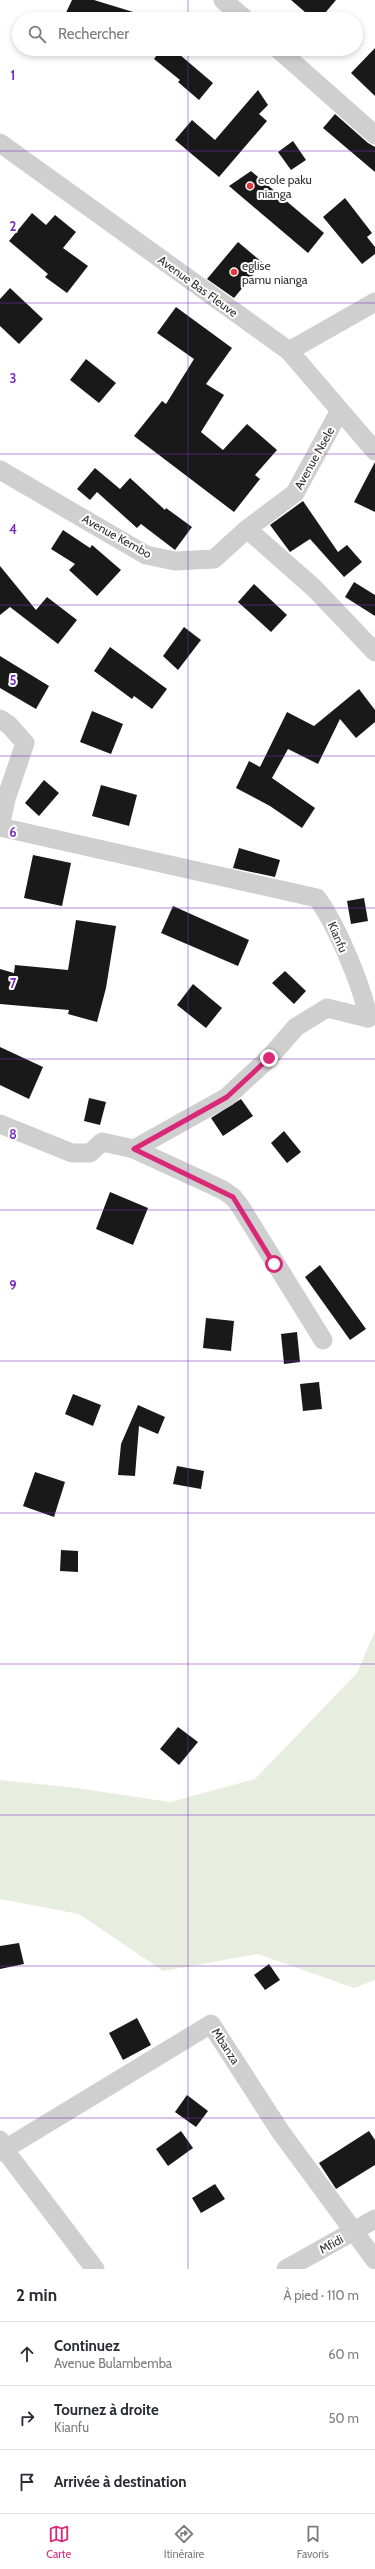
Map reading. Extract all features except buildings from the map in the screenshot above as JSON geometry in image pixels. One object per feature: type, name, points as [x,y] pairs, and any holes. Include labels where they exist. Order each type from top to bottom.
[{"type":"street","points":[[223,0],[237,12]]},
{"type":"street","points":[[286,56],[375,135]]},
{"type":"street","name":"Avenue Bas Fleuve","points":[[0,143],[289,351],[339,412],[374,449]]},
{"type":"street","points":[[289,351],[375,302]]},
{"type":"street","name":"Avenue Nsele","points":[[247,529],[295,493],[339,412]]},
{"type":"street","name":"Avenue Kembo","points":[[0,470],[146,555],[163,560],[214,559],[247,529]]},
{"type":"street","points":[[247,529],[314,588],[375,652]]},
{"type":"street","points":[[0,719],[9,725],[25,743],[6,799],[0,828]]},
{"type":"street","name":"Kianfu","points":[[0,828],[318,898],[326,910],[358,984],[372,1022]]},
{"type":"street","name":"Kianfu","points":[[134,1149],[227,1097],[269,1058],[296,1027],[327,1008],[372,1022]]},
{"type":"street","points":[[0,1124],[72,1153],[90,1153],[102,1142],[134,1149],[233,1197],[323,1340]]},
{"type":"street","name":"Mbanza","points":[[1,2147],[211,2024],[280,2131],[353,2232]]},
{"type":"street","points":[[1,2147],[95,2269]]},
{"type":"street","name":"Mfidi","points":[[286,2269],[375,2219]]},
{"type":"street","points":[[353,2232],[375,2260]]},
{"type":"shaded area","points":[[375,1631],[375,1980],[354,1988],[258,1954],[163,1971],[79,1914],[0,1899],[0,1780],[77,1788],[170,1802],[255,1779],[357,1673]]},
{"type":"place","name":"ecole paku nianga","points":[[250,186]]},
{"type":"place","name":"eglise pamu nianga","points":[[234,272]]},
{"type":"route","points":[[269,1058],[227,1097],[134,1149],[223,1190],[233,1197],[240,1206],[274,1264]]}]
